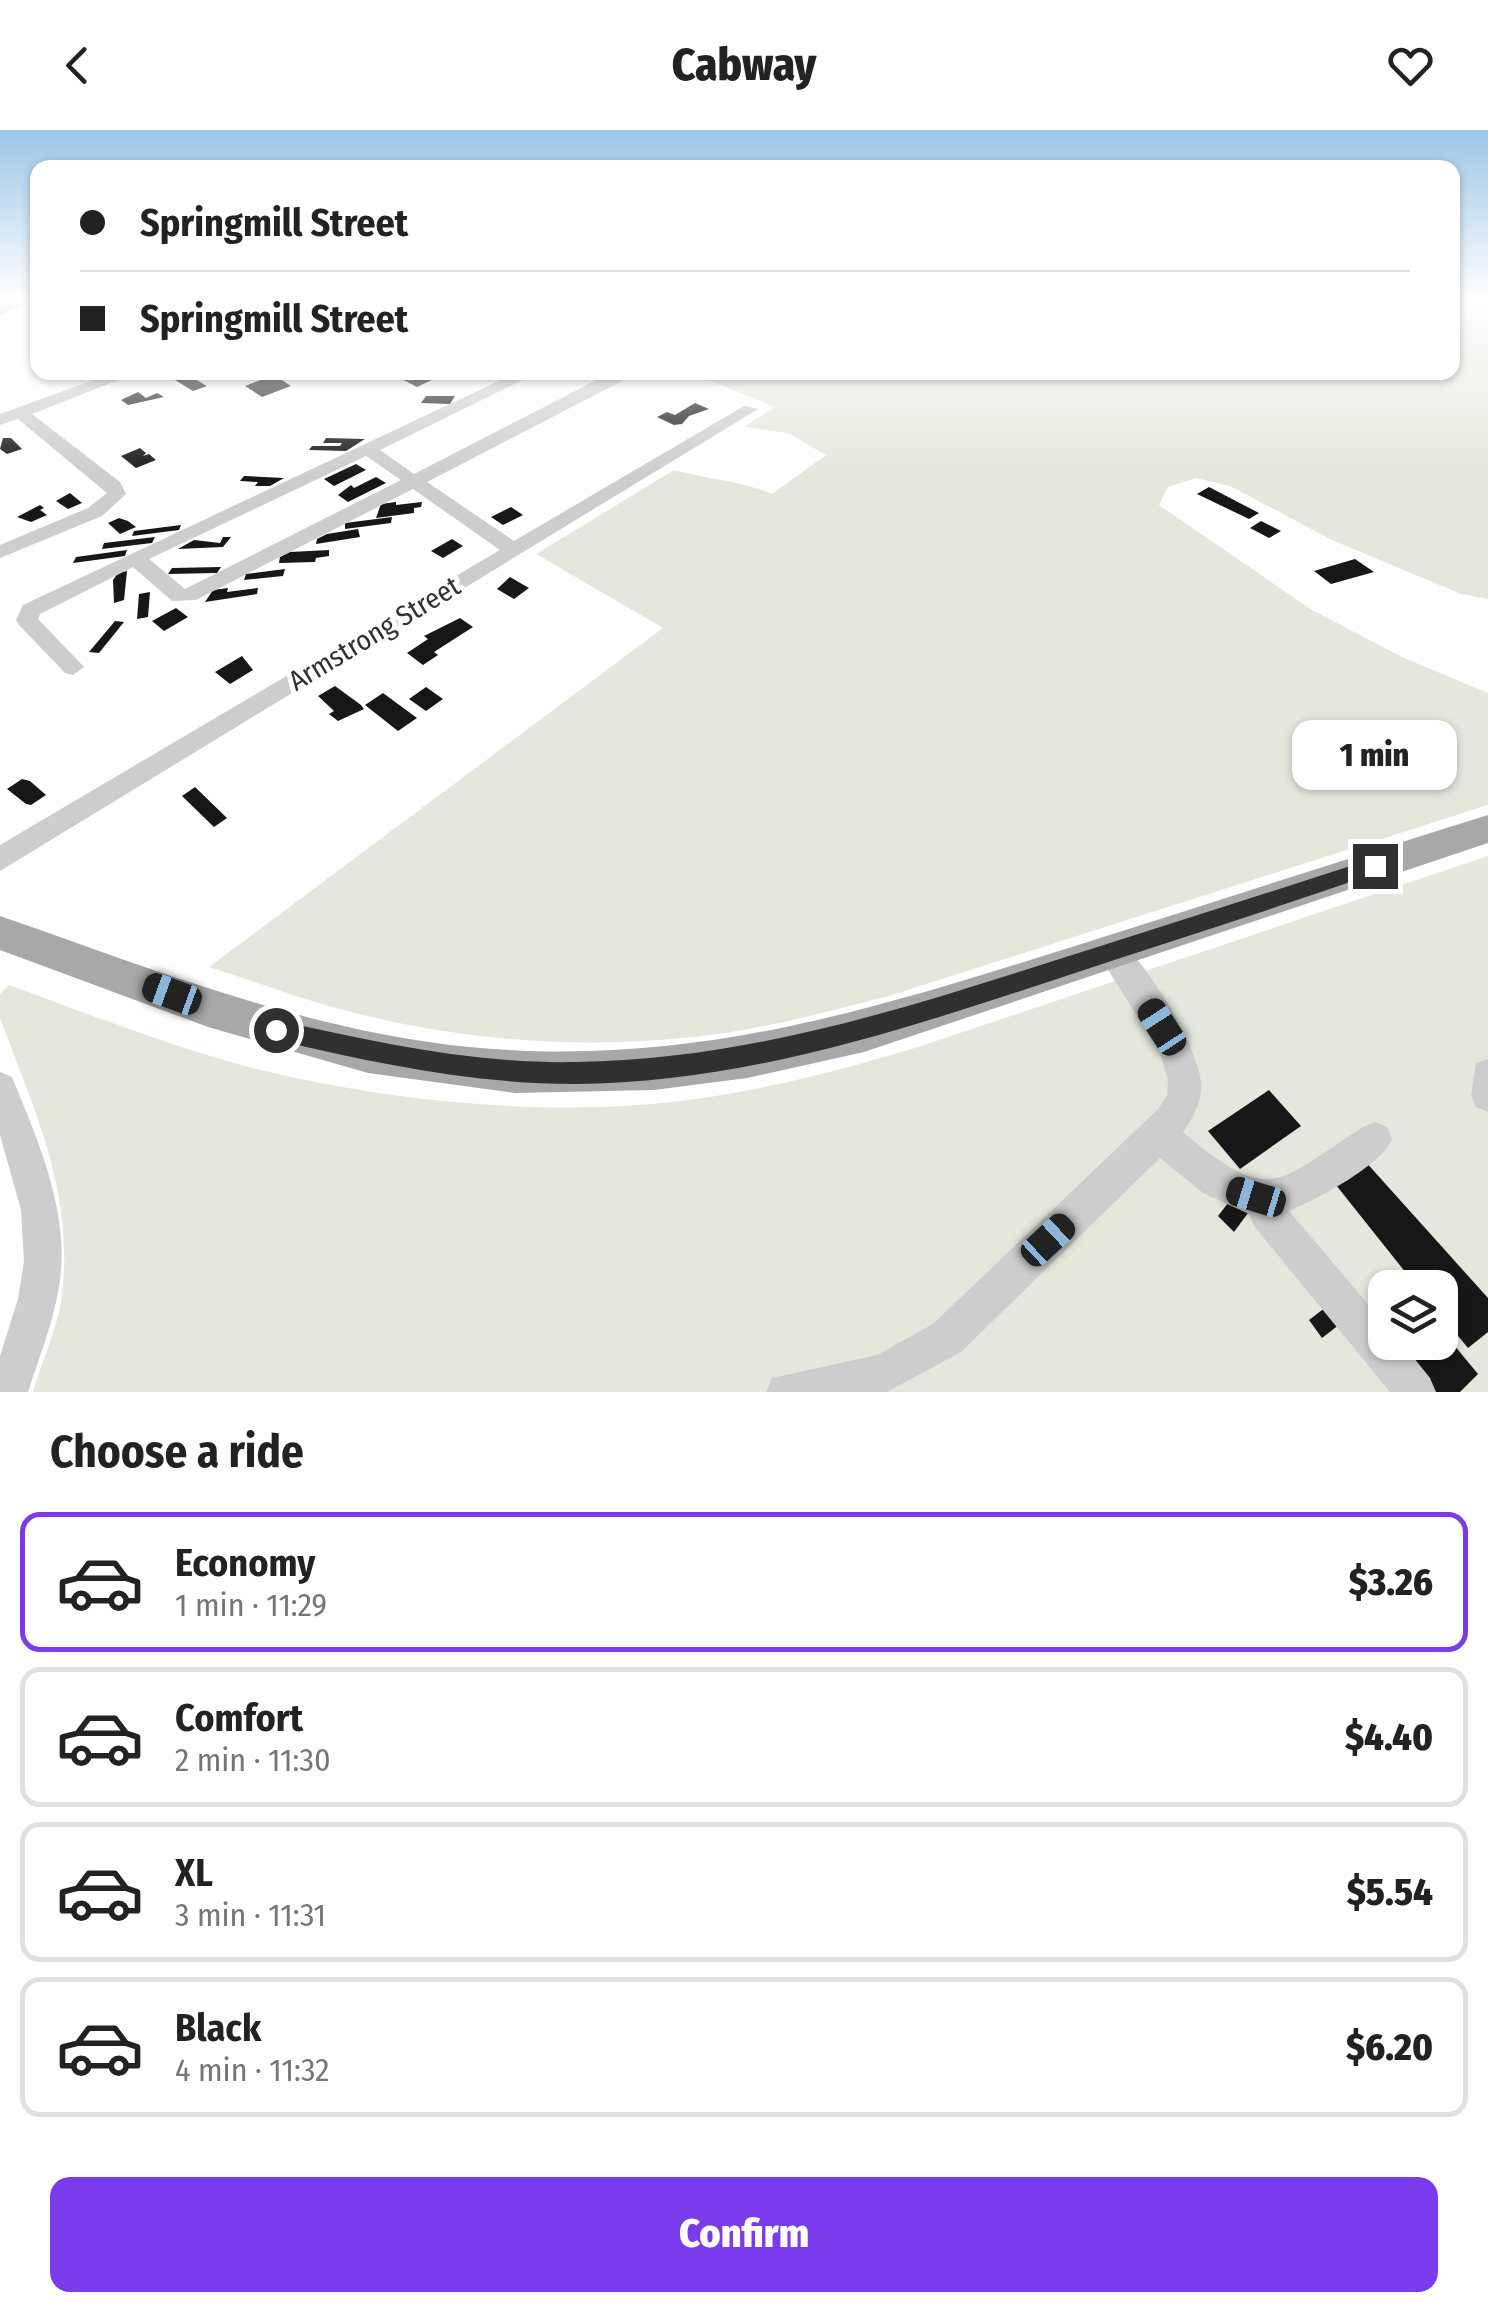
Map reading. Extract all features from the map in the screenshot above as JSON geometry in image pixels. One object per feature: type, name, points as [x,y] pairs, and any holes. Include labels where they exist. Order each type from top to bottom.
[{"type":"main road","points":[[0,933],[310,1040],[423,1062],[540,1073],[689,1065],[796,1048],[897,1022],[1488,828]]},
{"type":"street","points":[[0,420],[110,380]]},
{"type":"street","points":[[74,668],[31,627],[27,620],[31,610],[515,380]]},
{"type":"street","points":[[135,558],[184,597],[611,380]]},
{"type":"street","name":"Armstrong Street","points":[[0,859],[750,409]]},
{"type":"street","points":[[0,552],[95,512],[115,498],[118,490],[20,413]]},
{"type":"street","points":[[368,450],[512,550]]},
{"type":"street","points":[[786,1392],[882,1374],[947,1338],[1159,1136],[1178,1111],[1185,1080],[1162,1027],[1112,952]]},
{"type":"street","points":[[1488,1075],[1488,1095]]},
{"type":"street","points":[[0,1089],[37,1194],[42,1234],[40,1284],[8,1392]]},
{"type":"street","points":[[1159,1136],[1235,1191],[1256,1197],[1280,1197],[1376,1140]]},
{"type":"street","points":[[1268,1213],[1416,1392]]},
{"type":"shaded area","points":[[1460,358],[1488,358],[1488,599],[1461,594],[1332,540],[1230,486],[1196,478],[1168,487],[1159,505],[1312,610],[1404,658],[1488,693],[1488,805],[889,996],[720,1034],[610,1042],[481,1036],[355,1013],[209,967],[663,628],[536,554],[674,470],[772,494],[826,455],[788,433],[744,427],[775,407],[708,380],[1460,380]]},
{"type":"shaded area","points":[[1488,856],[1488,1392],[33,1392],[60,1307],[62,1221],[49,1153],[0,1018],[0,994],[9,985],[219,1059],[343,1087],[451,1102],[561,1107],[670,1102],[819,1074],[915,1048]]},
{"type":"building","points":[[175,380],[196,380],[207,386],[193,391]]},
{"type":"building","points":[[261,380],[282,380],[291,386],[262,397],[245,386]]},
{"type":"building","points":[[403,380],[432,380],[417,387]]},
{"type":"building","points":[[138,392],[146,398],[157,393],[164,397],[128,405],[121,400]]},
{"type":"building","points":[[426,396],[455,396],[450,404],[421,403]]},
{"type":"building","points":[[695,403],[709,409],[689,416],[682,424],[674,425],[657,417],[667,412],[675,415]]},
{"type":"building","points":[[3,438],[11,438],[22,449],[7,454],[0,449]]},
{"type":"building","points":[[326,438],[365,439],[346,451],[309,450],[312,446],[342,443],[323,443]]},
{"type":"building","points":[[140,448],[146,453],[143,456],[149,454],[156,460],[136,468],[121,456]]},
{"type":"building","points":[[356,464],[366,470],[334,486],[324,479]]},
{"type":"building","points":[[244,476],[284,478],[270,486],[255,486],[258,482],[240,481]]},
{"type":"building","points":[[376,477],[386,483],[348,502],[338,495],[351,485],[354,488]]},
{"type":"building","points":[[1209,487],[1259,513],[1249,519],[1197,494]]},
{"type":"building","points":[[70,493],[82,503],[68,509],[56,501]]},
{"type":"building","points":[[422,502],[414,513],[376,518],[381,504]]},
{"type":"building","points":[[40,505],[47,515],[31,522],[17,517]]},
{"type":"building","points":[[511,507],[523,515],[503,525],[491,517]]},
{"type":"building","points":[[392,517],[391,523],[345,529],[345,523]]},
{"type":"building","points":[[119,518],[136,527],[120,534],[108,523]]},
{"type":"building","points":[[1261,521],[1281,531],[1269,538],[1250,528]]},
{"type":"building","points":[[181,525],[179,530],[132,536],[134,531]]},
{"type":"building","points":[[358,529],[360,537],[316,544],[317,539],[327,534]]},
{"type":"building","points":[[155,537],[152,543],[102,549],[104,543]]},
{"type":"building","points":[[223,537],[231,537],[223,547],[178,549],[194,540],[220,543]]},
{"type":"building","points":[[452,539],[463,546],[443,558],[431,551]]},
{"type":"building","points":[[127,550],[125,556],[73,563],[76,557]]},
{"type":"building","points":[[329,550],[329,556],[316,558],[315,562],[279,563],[280,557],[290,552]]},
{"type":"building","points":[[1355,559],[1374,572],[1331,584],[1314,571]]},
{"type":"building","points":[[221,567],[217,573],[168,574],[172,568]]},
{"type":"building","points":[[285,569],[283,576],[244,580],[246,574]]},
{"type":"building","points":[[127,571],[124,600],[114,603],[113,580],[118,573]]},
{"type":"building","points":[[510,577],[529,588],[514,599],[497,589]]},
{"type":"building","points":[[228,588],[227,592],[258,588],[257,594],[205,602],[213,590]]},
{"type":"building","points":[[150,592],[148,617],[137,619],[139,594]]},
{"type":"building","points":[[176,608],[188,617],[164,631],[152,621]]},
{"type":"building","points":[[460,618],[473,627],[434,652],[438,655],[423,665],[407,653],[428,639],[424,636]]},
{"type":"building","points":[[115,621],[124,622],[99,653],[89,652]]},
{"type":"building","points":[[242,656],[253,670],[230,684],[215,672]]},
{"type":"building","points":[[335,686],[364,709],[338,721],[329,714],[334,711],[318,696]]},
{"type":"building","points":[[426,687],[443,699],[426,711],[409,699]]},
{"type":"building","points":[[383,693],[417,718],[398,731],[365,705]]},
{"type":"building","points":[[22,779],[46,795],[26,804],[7,789]]},
{"type":"building","points":[[195,787],[227,818],[214,827],[182,796]]},
{"type":"building","points":[[1269,1090],[1301,1126],[1240,1169],[1208,1131]]},
{"type":"building","points":[[1364,1160],[1488,1298],[1488,1332],[1468,1348],[1458,1336],[1458,1270],[1404,1270],[1332,1180]]},
{"type":"building","points":[[1232,1198],[1248,1213],[1234,1232],[1218,1216]]},
{"type":"building","points":[[1326,1307],[1340,1324],[1322,1338],[1309,1320]]},
{"type":"building","points":[[1458,1350],[1478,1374],[1460,1392],[1428,1392],[1403,1360],[1458,1360]]},
{"type":"route","points":[[276,1030],[342,1048],[505,1071],[577,1073],[709,1063],[796,1048],[897,1022],[1375,866]]}]
